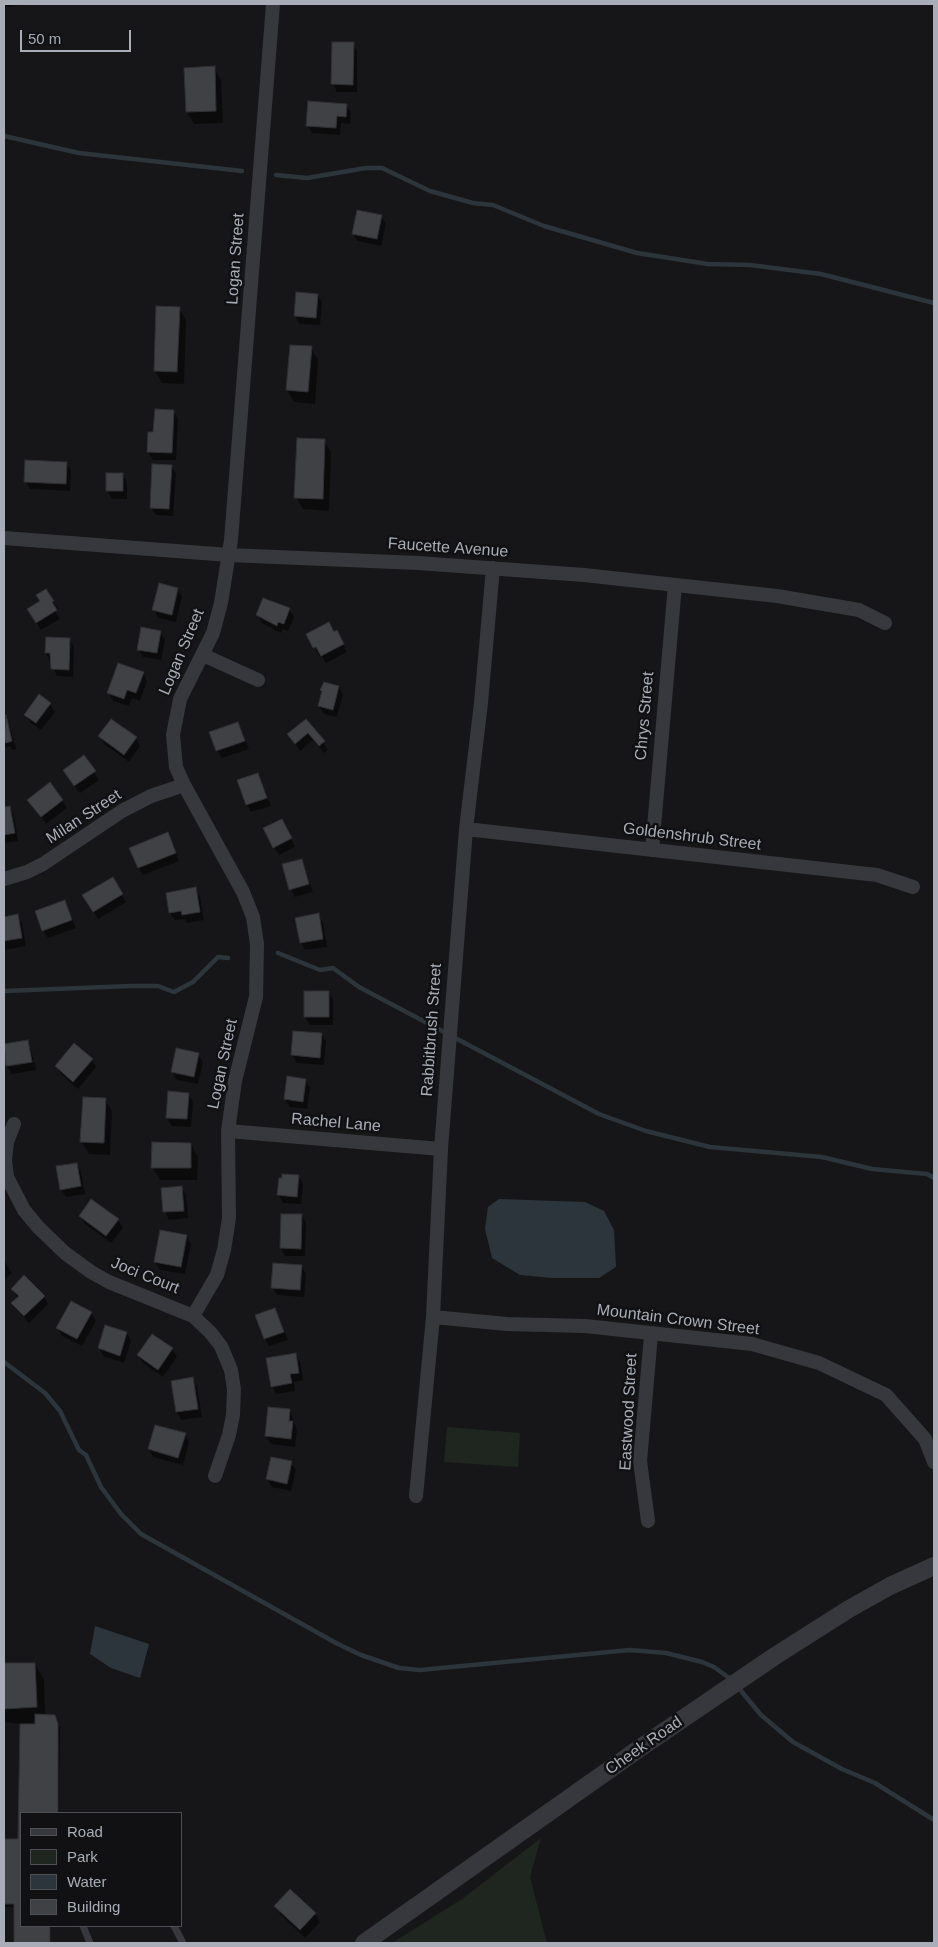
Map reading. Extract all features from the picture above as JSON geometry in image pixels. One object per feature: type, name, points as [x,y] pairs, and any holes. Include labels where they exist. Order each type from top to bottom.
[{"type":"street","name":"Logan Street","points":[[193,1316],[217,1275],[224,1250],[229,1218],[228,1131],[235,1080],[256,997],[257,944],[253,917],[243,892],[184,785],[173,751],[175,718],[180,699],[204,655],[221,602],[229,555],[239,458],[272,4]]},
{"type":"street","name":"Faucette Avenue","points":[[4,538],[229,555],[493,568],[675,585],[777,596],[859,610],[885,623]]},
{"type":"street","name":"Rabbitbrush Street","points":[[416,1496],[433,1317],[441,1149],[466,829],[481,703],[493,568]]},
{"type":"street","name":"Chrys Street","points":[[652,850],[675,585]]},
{"type":"street","points":[[204,655],[258,680]]},
{"type":"street","name":"Milan Street","points":[[4,879],[27,872],[43,864],[122,811],[151,796],[184,785]]},
{"type":"street","name":"Goldenshrub Street","points":[[466,829],[877,875],[913,887]]},
{"type":"street","name":"Joci Court","points":[[14,1124],[7,1142],[5,1160],[7,1177],[24,1210],[38,1227],[65,1253],[91,1272],[109,1282],[193,1316],[210,1332],[221,1346],[231,1370],[234,1389],[233,1415],[229,1435],[215,1476]]},
{"type":"street","name":"Rachel Lane","points":[[228,1131],[441,1149]]},
{"type":"street","name":"Mountain Crown Street","points":[[433,1317],[507,1324],[584,1326],[651,1335],[752,1344],[819,1363],[886,1395],[924,1439],[934,1462]]},
{"type":"street","name":"Eastwood Street","points":[[648,1521],[640,1461],[651,1335]]},
{"type":"street","name":"Cheek Road","points":[[364,1943],[640,1748],[775,1656],[849,1609],[890,1586],[934,1566]]},
{"type":"lane","points":[[83,1927],[90,1943]]},
{"type":"lane","points":[[175,1927],[183,1943]]},
{"type":"green space","points":[[447,1427],[520,1433],[518,1467],[444,1462]]},
{"type":"green space","points":[[541,1838],[530,1877],[547,1943],[392,1943],[462,1899]]},
{"type":"water","points":[[499,1199],[585,1202],[604,1211],[614,1230],[616,1267],[599,1278],[553,1278],[520,1275],[492,1258],[485,1229],[488,1207]]},
{"type":"water","points":[[95,1626],[149,1644],[140,1678],[111,1668],[90,1654]]},
{"type":"building","points":[[332,42],[354,42],[353,85],[331,84]]},
{"type":"building","points":[[215,66],[216,111],[186,112],[184,68]]},
{"type":"building","points":[[308,101],[347,104],[346,117],[337,116],[336,128],[306,126]]},
{"type":"building","points":[[357,210],[382,215],[377,239],[352,234]]},
{"type":"building","points":[[296,292],[318,294],[316,318],[294,316]]},
{"type":"building","points":[[156,306],[180,307],[177,372],[154,371]]},
{"type":"building","points":[[290,345],[312,346],[308,392],[286,390]]},
{"type":"building","points":[[155,409],[174,410],[172,453],[147,452],[148,432],[153,432]]},
{"type":"building","points":[[297,438],[325,439],[323,499],[294,498]]},
{"type":"building","points":[[25,460],[67,462],[66,484],[24,482]]},
{"type":"building","points":[[152,464],[172,465],[169,509],[150,508]]},
{"type":"building","points":[[106,473],[123,473],[123,491],[106,491]]},
{"type":"building","points":[[159,583],[178,588],[172,615],[152,610]]},
{"type":"building","points":[[46,589],[54,601],[52,602],[57,610],[36,623],[27,609],[40,601],[36,595]]},
{"type":"building","points":[[263,598],[290,608],[284,624],[278,622],[277,626],[256,615]]},
{"type":"building","points":[[329,622],[334,632],[337,630],[344,644],[321,656],[316,647],[313,648],[306,634]]},
{"type":"building","points":[[141,627],[161,631],[157,653],[137,650]]},
{"type":"building","points":[[46,637],[70,638],[69,670],[51,669],[50,653],[45,653]]},
{"type":"building","points":[[118,663],[144,672],[136,693],[127,690],[124,699],[107,693]]},
{"type":"building","points":[[324,682],[339,686],[333,710],[318,706],[322,691],[320,690]]},
{"type":"building","points":[[39,694],[51,703],[36,723],[24,715]]},
{"type":"building","points":[[6,715],[12,741],[6,743],[4,739]]},
{"type":"building","points":[[111,719],[137,737],[124,755],[98,736]]},
{"type":"building","points":[[306,719],[325,741],[319,746],[308,733],[295,744],[287,734]]},
{"type":"building","points":[[238,722],[245,741],[216,751],[209,732]]},
{"type":"building","points":[[84,755],[96,771],[74,786],[63,770]]},
{"type":"building","points":[[258,773],[267,798],[246,805],[237,780]]},
{"type":"building","points":[[50,782],[63,800],[41,817],[27,800]]},
{"type":"building","points":[[10,806],[15,833],[4,835],[4,807]]},
{"type":"building","points":[[282,819],[292,838],[273,848],[263,828]]},
{"type":"building","points":[[168,832],[176,853],[138,868],[129,848]]},
{"type":"building","points":[[302,859],[309,884],[289,890],[282,864]]},
{"type":"building","points":[[113,877],[123,894],[93,912],[82,895]]},
{"type":"building","points":[[196,887],[200,912],[182,915],[181,911],[169,913],[166,893]]},
{"type":"building","points":[[65,900],[72,920],[42,931],[35,911]]},
{"type":"building","points":[[319,913],[323,939],[300,943],[295,918]]},
{"type":"building","points":[[18,914],[22,938],[4,941],[4,917]]},
{"type":"building","points":[[304,991],[329,991],[329,1017],[304,1017]]},
{"type":"building","points":[[293,1031],[322,1033],[320,1058],[291,1055]]},
{"type":"building","points":[[28,1040],[32,1062],[6,1066],[4,1044]]},
{"type":"building","points":[[74,1043],[93,1059],[73,1082],[55,1066]]},
{"type":"building","points":[[176,1048],[199,1053],[194,1077],[171,1072]]},
{"type":"building","points":[[287,1076],[306,1079],[303,1102],[284,1099]]},
{"type":"building","points":[[168,1091],[189,1093],[187,1119],[166,1118]]},
{"type":"building","points":[[83,1097],[106,1098],[104,1143],[80,1142]]},
{"type":"building","points":[[152,1142],[191,1143],[191,1168],[151,1168]]},
{"type":"building","points":[[77,1163],[81,1186],[60,1190],[56,1166]]},
{"type":"building","points":[[282,1174],[299,1175],[297,1197],[277,1195],[279,1178],[282,1178]]},
{"type":"building","points":[[182,1186],[184,1211],[163,1212],[161,1188]]},
{"type":"building","points":[[91,1199],[119,1219],[106,1236],[79,1216]]},
{"type":"building","points":[[281,1214],[302,1214],[301,1249],[280,1248]]},
{"type":"building","points":[[160,1230],[187,1235],[181,1267],[154,1262]]},
{"type":"building","points":[[273,1263],[302,1265],[300,1290],[271,1288]]},
{"type":"building","points":[[24,1275],[45,1296],[24,1316],[11,1303],[19,1296],[11,1289]]},
{"type":"building","points":[[71,1301],[92,1312],[77,1339],[56,1328]]},
{"type":"building","points":[[275,1308],[284,1332],[264,1339],[255,1315]]},
{"type":"building","points":[[105,1325],[127,1332],[120,1356],[98,1348]]},
{"type":"building","points":[[152,1334],[173,1348],[158,1370],[137,1355]]},
{"type":"building","points":[[296,1353],[299,1373],[290,1374],[292,1383],[271,1387],[266,1358]]},
{"type":"building","points":[[193,1377],[198,1409],[176,1412],[171,1381]]},
{"type":"building","points":[[268,1407],[290,1409],[289,1421],[293,1421],[291,1439],[265,1436]]},
{"type":"building","points":[[155,1425],[186,1433],[178,1458],[148,1449]]},
{"type":"building","points":[[271,1457],[292,1461],[287,1484],[266,1479]]},
{"type":"building","points":[[4,1663],[35,1663],[37,1707],[4,1709]]},
{"type":"building","points":[[35,1714],[55,1715],[58,1724],[58,1812],[20,1812],[20,1927],[50,1927],[50,1943],[14,1943],[14,1904],[4,1904],[4,1839],[18,1839],[20,1724],[35,1724]]},
{"type":"building","points":[[290,1889],[316,1913],[300,1930],[274,1906]]},
{"type":"waterway","points":[[4,136],[79,153],[242,171]]},
{"type":"waterway","points":[[276,175],[307,178],[366,168],[382,168],[430,191],[473,203],[493,205],[544,226],[637,253],[708,264],[750,265],[821,274],[934,303]]},
{"type":"waterway","points":[[278,953],[320,970],[333,968],[359,987],[599,1114],[646,1131],[710,1147],[822,1157],[872,1169],[927,1174],[934,1178]]},
{"type":"waterway","points":[[4,991],[158,986],[174,992],[193,982],[218,957],[228,958]]},
{"type":"waterway","points":[[4,1362],[45,1393],[60,1411],[79,1450],[86,1455],[101,1487],[121,1514],[141,1534],[336,1643],[361,1655],[399,1668],[420,1670],[630,1650],[666,1653],[702,1662],[714,1667],[732,1680]]},
{"type":"waterway","points":[[737,1686],[761,1715],[793,1742],[842,1769],[875,1783],[934,1820]]}]
